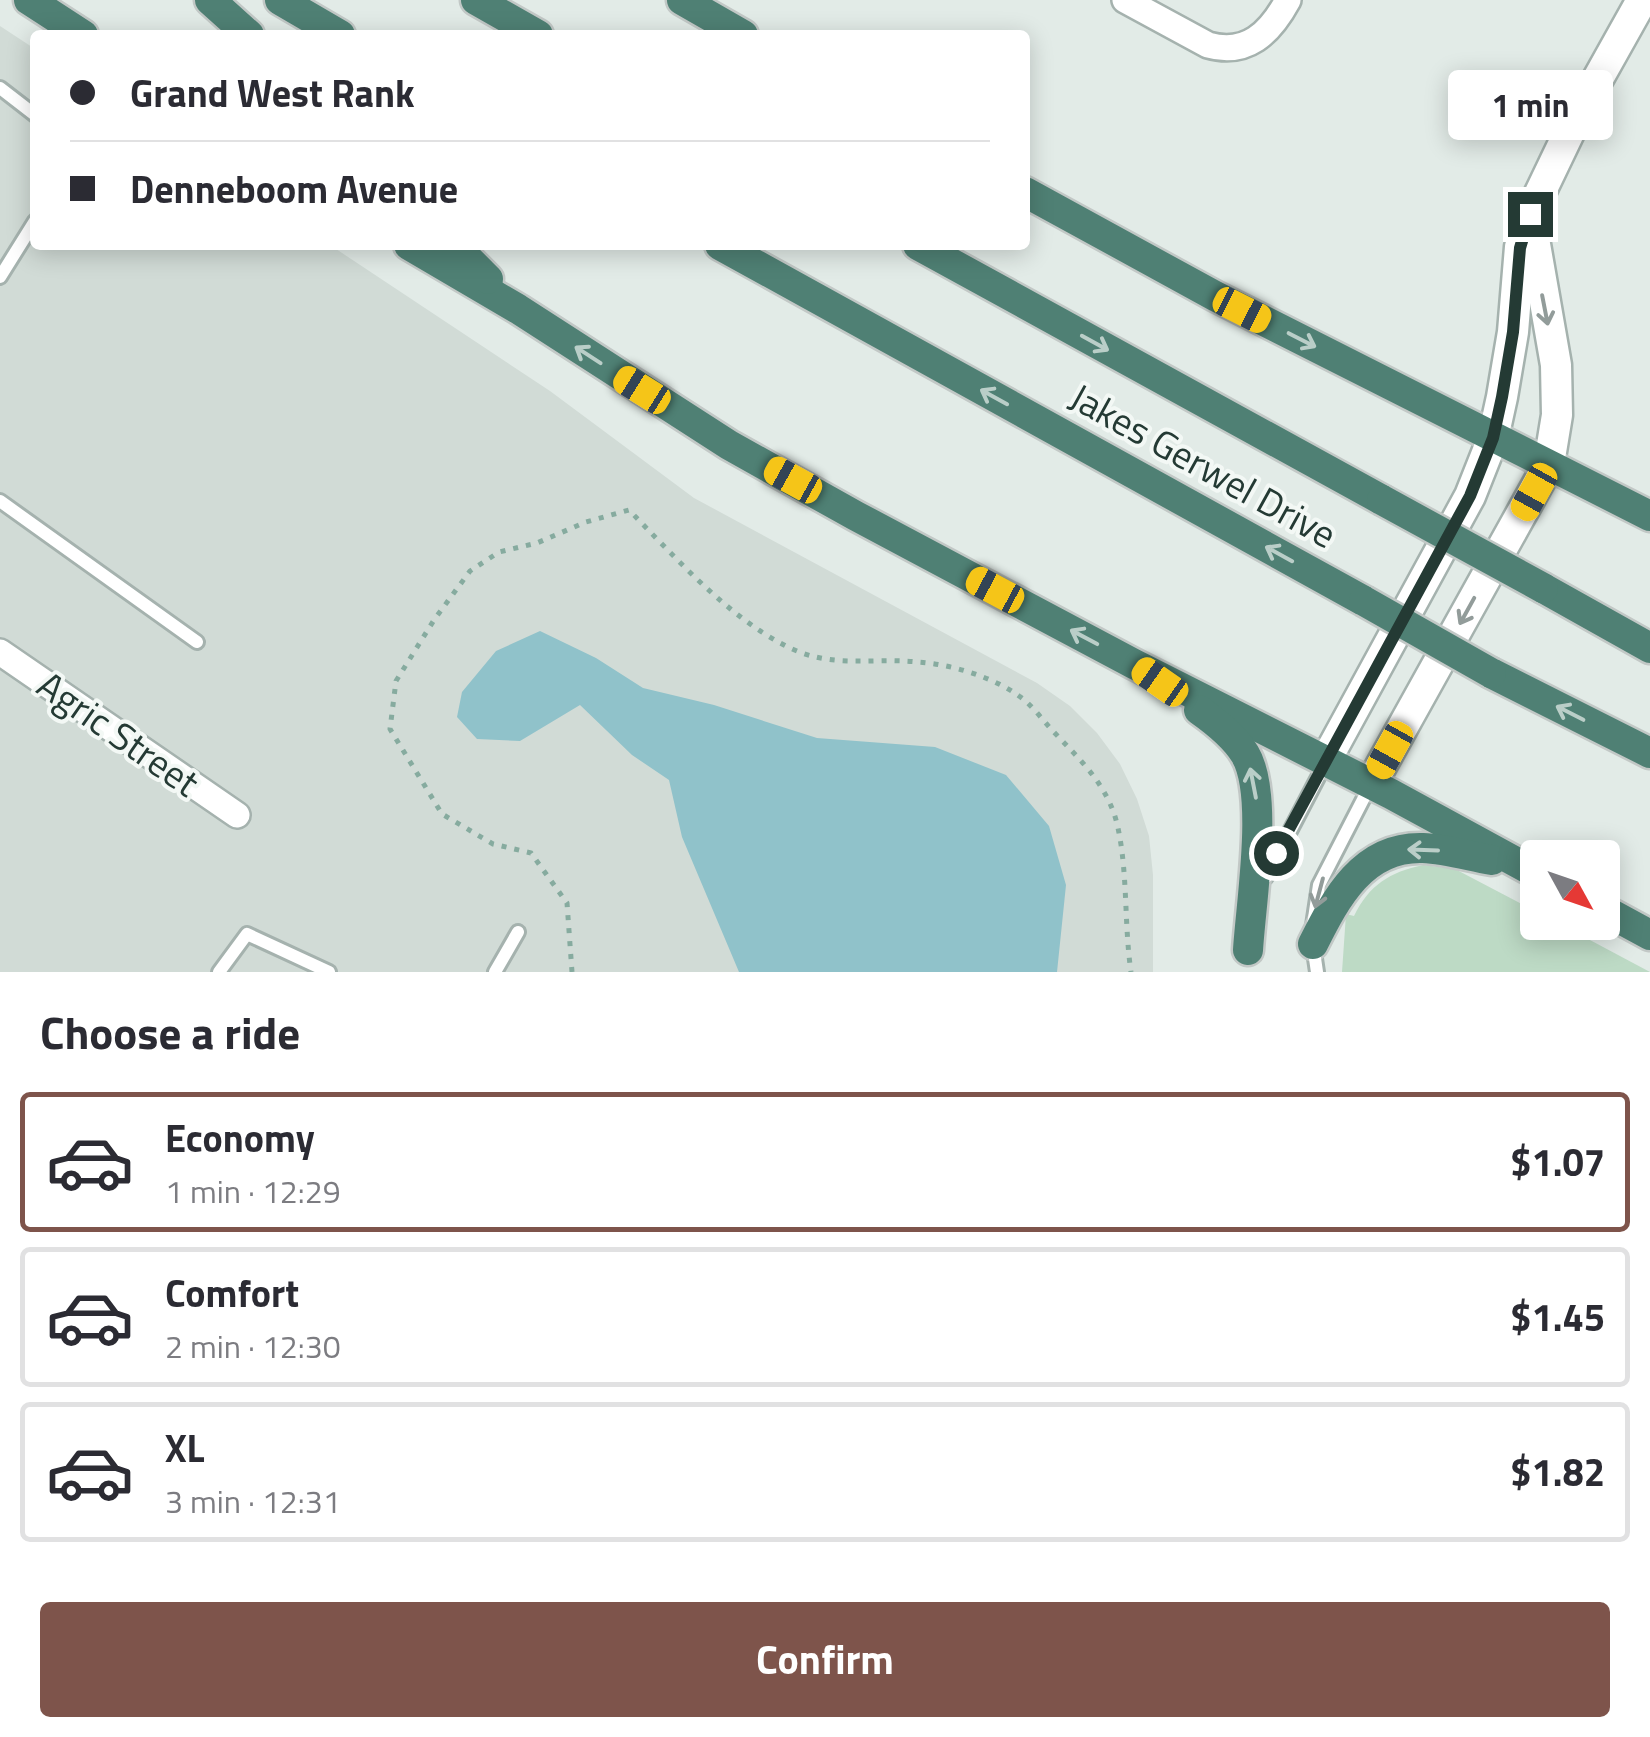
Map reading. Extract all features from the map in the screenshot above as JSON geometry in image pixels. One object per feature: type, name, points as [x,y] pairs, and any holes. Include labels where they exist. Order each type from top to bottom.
[{"type":"highway","points":[[30,0],[75,30]]},
{"type":"highway","points":[[210,0],[243,30]]},
{"type":"highway","points":[[280,0],[331,30]]},
{"type":"highway","points":[[476,0],[529,30]]},
{"type":"highway","points":[[666,0],[735,30]]},
{"type":"highway","points":[[682,0],[735,30]]},
{"type":"highway","points":[[1030,195],[1215,296],[1650,516]]},
{"type":"highway","points":[[418,250],[518,309],[729,445],[1134,664],[1326,760],[1520,865]]},
{"type":"highway","points":[[459,250],[518,309]]},
{"type":"highway","name":"Jakes Gerwel Drive","points":[[729,250],[1491,673],[1650,753]]},
{"type":"highway","name":"Jakes Gerwel Drive","points":[[927,250],[1650,648]]},
{"type":"highway","points":[[1134,664],[1212,718],[1239,746],[1251,769],[1257,800],[1248,955]]},
{"type":"highway","points":[[1315,958],[1335,900],[1356,874],[1394,852],[1421,848],[1520,867]]},
{"type":"highway","points":[[1620,919],[1650,935]]},
{"type":"street","points":[[1125,0],[1208,46],[1235,49],[1252,44],[1278,18],[1288,0]]},
{"type":"street","points":[[1326,760],[1470,496],[1493,438],[1513,332],[1520,248],[1530,214],[1576,118],[1642,0]]},
{"type":"street","points":[[1371,784],[1549,464],[1558,408],[1556,365],[1530,214]]},
{"type":"street","name":"Agric Street","points":[[0,652],[237,816]]},
{"type":"lane","points":[[0,88],[30,111]]},
{"type":"lane","points":[[0,277],[30,230]]},
{"type":"lane","points":[[0,502],[197,642]]},
{"type":"lane","points":[[1248,955],[1267,873],[1326,760]]},
{"type":"lane","points":[[1315,958],[1312,918],[1319,885],[1371,784]]},
{"type":"lane","points":[[495,972],[518,932]]},
{"type":"lane","points":[[219,972],[247,934],[329,972]]},
{"type":"path","points":[[572,972],[567,903],[531,853],[493,844],[442,814],[390,729],[396,680],[470,571],[499,552],[629,510],[724,603],[783,645],[827,661],[921,662],[986,679],[1021,696],[1092,770],[1105,792],[1117,824],[1124,869],[1125,930],[1131,972]]},
{"type":"shaded area","points":[[0,26],[30,46],[30,250],[338,250],[550,391],[694,498],[1037,683],[1070,706],[1120,764],[1149,836],[1153,875],[1153,972],[0,972]]},
{"type":"green space","points":[[1423,865],[1455,869],[1520,903],[1520,940],[1590,940],[1650,972],[1342,972],[1346,914],[1354,916],[1366,896],[1400,872]]},
{"type":"water","points":[[540,631],[596,658],[643,688],[714,705],[817,738],[935,747],[1006,775],[1049,826],[1066,885],[1057,972],[739,972],[682,837],[669,780],[632,755],[580,705],[520,741],[477,739],[457,717],[462,692],[496,651]]},
{"type":"route","points":[[1276,853],[1470,496],[1493,438],[1502,397],[1513,332],[1520,248],[1530,214]]}]
